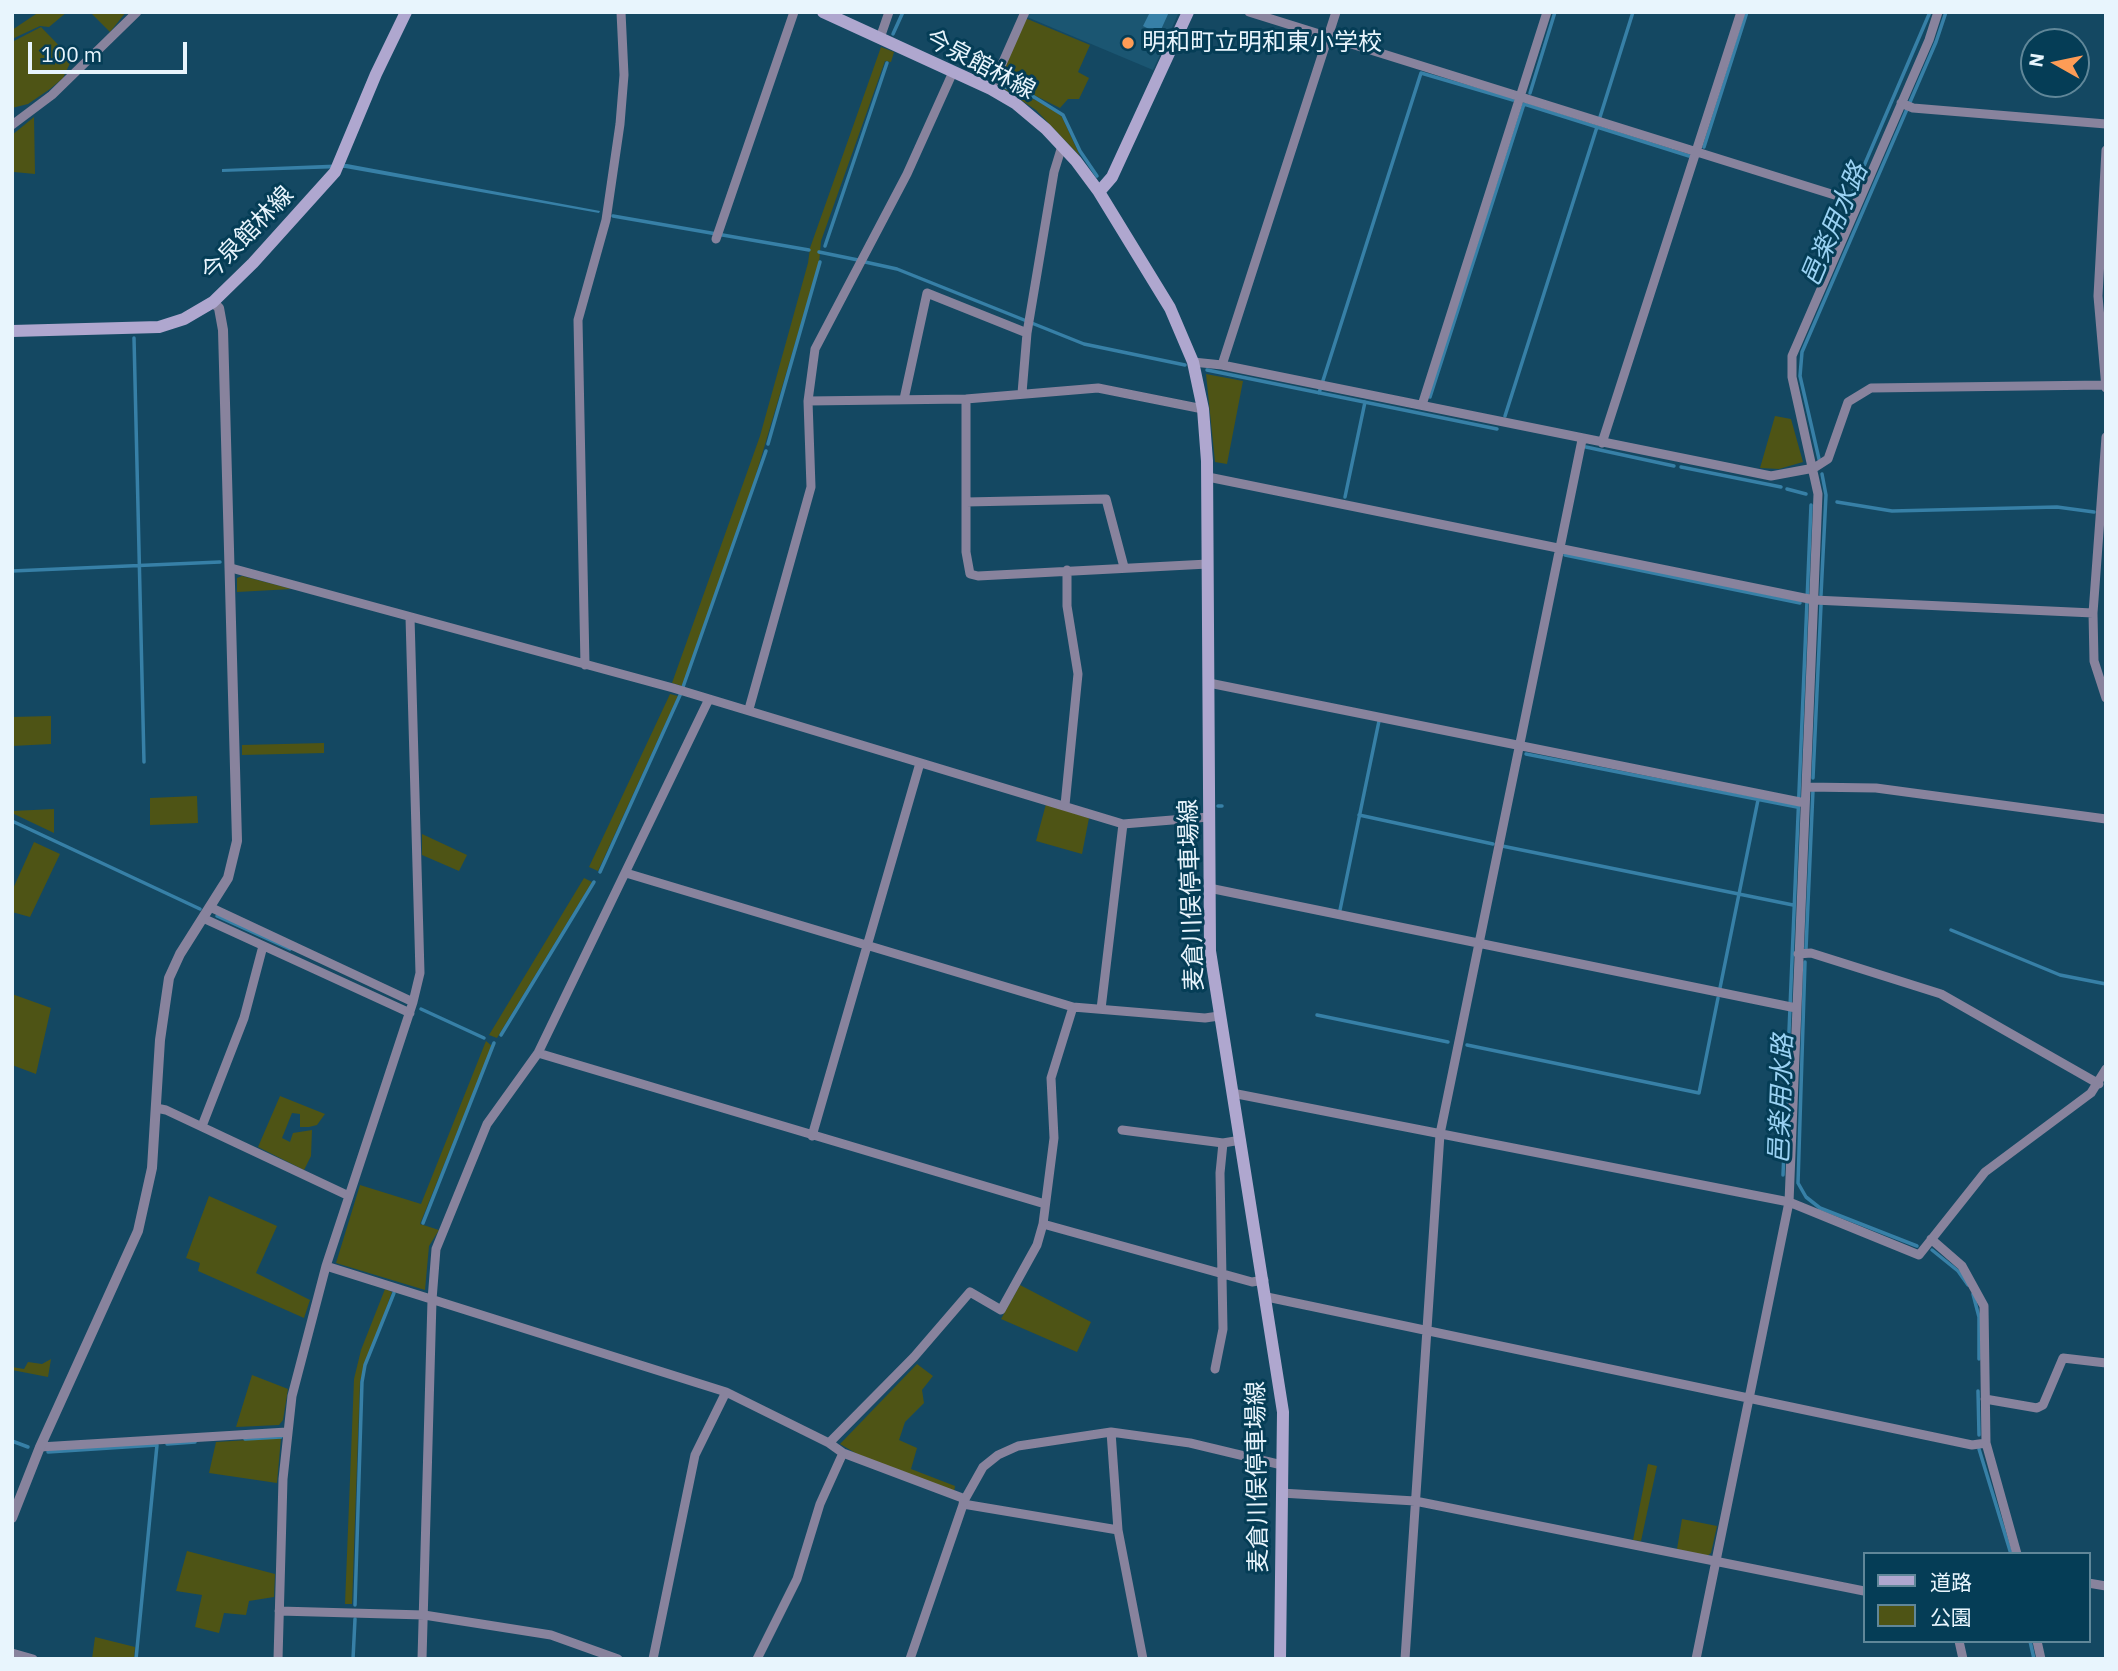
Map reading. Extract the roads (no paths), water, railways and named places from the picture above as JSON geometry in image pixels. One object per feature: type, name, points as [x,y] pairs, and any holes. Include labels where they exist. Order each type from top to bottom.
[{"type":"main road","name":"今泉館林線","points":[[12,331],[159,327],[184,319],[213,302],[253,263],[335,172],[376,74],[406,12]]},
{"type":"main road","name":"今泉館林線","points":[[823,12],[990,89],[1030,114],[1062,146],[1099,192]]},
{"type":"main road","points":[[1099,192],[1112,177],[1188,12]]},
{"type":"main road","name":"麦倉川俣停車場線","points":[[1099,192],[1170,308],[1193,362],[1203,409],[1208,477],[1209,888],[1212,973],[1267,1297],[1283,1412],[1280,1659]]},
{"type":"street","points":[[12,125],[52,94],[137,12]]},
{"type":"street","points":[[585,665],[578,320],[606,220],[616,152],[624,75],[621,12]]},
{"type":"street","points":[[716,239],[794,12]]},
{"type":"street","points":[[880,38],[889,12]]},
{"type":"street","points":[[990,89],[1025,12]]},
{"type":"street","points":[[1249,12],[1857,202]]},
{"type":"street","points":[[1222,365],[1336,12]]},
{"type":"street","points":[[1422,405],[1547,12]]},
{"type":"street","points":[[1602,443],[1741,12]]},
{"type":"street","points":[[1696,1659],[1789,1202],[1818,494],[1792,377],[1792,356],[1857,202],[1906,105],[1938,12]]},
{"type":"street","points":[[749,709],[811,487],[807,401],[809,378],[820,337],[906,174],[953,72]]},
{"type":"street","points":[[1906,105],[2106,124]]},
{"type":"street","points":[[1022,393],[1027,332],[1054,172],[1062,146]]},
{"type":"street","points":[[1193,362],[1222,365],[1771,476],[1814,468],[1832,453],[1849,402],[1871,388],[2105,386],[2098,296],[2106,150]]},
{"type":"street","points":[[904,399],[927,293],[1027,332]]},
{"type":"street","points":[[12,1518],[40,1447],[138,1231],[152,1168],[160,1040],[169,978],[180,954],[229,878],[237,841],[223,330],[219,308],[213,302]]},
{"type":"street","points":[[807,401],[966,399],[1098,388],[1203,409]]},
{"type":"street","points":[[966,399],[965,552],[970,574],[978,576],[1208,564]]},
{"type":"street","points":[[2106,437],[2093,613],[2094,661],[2106,698]]},
{"type":"street","points":[[1405,1659],[1424,1330],[1440,1134],[1582,439]]},
{"type":"street","points":[[1208,477],[1814,600],[2093,613]]},
{"type":"street","points":[[966,502],[1105,499],[1124,567]]},
{"type":"street","points":[[231,568],[749,709],[1123,824],[1209,817]]},
{"type":"street","points":[[1065,805],[1078,674],[1068,606],[1067,570]]},
{"type":"street","points":[[278,1659],[287,1432],[295,1381],[326,1266],[414,1002],[420,973],[410,617]]},
{"type":"street","points":[[1209,682],[1805,803]]},
{"type":"street","points":[[422,1659],[432,1300],[436,1249],[487,1124],[538,1053],[709,699]]},
{"type":"street","points":[[813,1136],[920,763]]},
{"type":"street","points":[[1806,787],[1876,788],[2106,819]]},
{"type":"street","points":[[1101,1009],[1123,824]]},
{"type":"street","points":[[626,873],[1073,1007],[1205,1018],[1219,1016]]},
{"type":"street","points":[[1209,888],[1796,1008]]},
{"type":"street","points":[[212,908],[414,1002]]},
{"type":"street","points":[[205,919],[410,1013]]},
{"type":"street","points":[[202,1126],[244,1018],[263,946]]},
{"type":"street","points":[[1798,954],[1811,953],[1941,994],[2099,1083]]},
{"type":"street","points":[[830,1443],[914,1357],[970,1292],[1001,1310],[1037,1245],[1043,1224],[1054,1138],[1051,1078],[1073,1007]]},
{"type":"street","points":[[538,1053],[1045,1204]]},
{"type":"street","points":[[1232,1093],[1789,1202],[1919,1255],[1985,1172],[2099,1083],[2106,1069]]},
{"type":"street","points":[[156,1108],[202,1126],[349,1196]]},
{"type":"street","points":[[1122,1130],[1223,1143],[1241,1140]]},
{"type":"street","points":[[1215,1369],[1223,1329],[1220,1173],[1223,1143]]},
{"type":"street","points":[[1043,1224],[1252,1282],[1264,1280]]},
{"type":"street","points":[[1931,1239],[1962,1266],[1984,1306],[1986,1443],[2016,1552]]},
{"type":"street","points":[[326,1266],[726,1392],[830,1443],[843,1453],[964,1501],[1118,1530]]},
{"type":"street","points":[[1267,1297],[1972,1445],[1986,1443]]},
{"type":"street","points":[[1985,1399],[2037,1408],[2043,1405],[2063,1358],[2106,1363]]},
{"type":"street","points":[[653,1659],[695,1455],[726,1392]]},
{"type":"street","points":[[40,1447],[287,1432]]},
{"type":"street","points":[[910,1659],[964,1501],[984,1467],[1018,1446],[1111,1432],[1190,1443],[1282,1465]]},
{"type":"street","points":[[1111,1432],[1118,1530],[1143,1659]]},
{"type":"street","points":[[757,1659],[797,1579],[820,1504],[843,1453]]},
{"type":"street","points":[[1281,1493],[1415,1501],[1862,1591]]},
{"type":"street","points":[[279,1611],[424,1615],[551,1635],[618,1659]]},
{"type":"street","points":[[12,1653],[33,1659]]},
{"type":"waterway","points":[[893,34],[903,12]]},
{"type":"waterway","points":[[1530,93],[1555,12]]},
{"type":"waterway","points":[[1600,117],[1633,12]]},
{"type":"waterway","points":[[1704,147],[1747,12]]},
{"type":"waterway","points":[[1851,196],[1930,12]]},
{"type":"waterway","name":"邑楽用水路","points":[[1819,459],[1800,376],[1802,352],[1936,42],[1946,12]]},
{"type":"waterway","points":[[825,246],[887,63]]},
{"type":"waterway","points":[[1319,393],[1421,73],[1513,100]]},
{"type":"waterway","points":[[1002,86],[1034,97],[1063,115],[1080,151],[1097,176]]},
{"type":"waterway","points":[[1430,397],[1524,104],[1689,156]]},
{"type":"waterway","points":[[1505,416],[1597,127]]},
{"type":"waterway","points":[[613,216],[809,250]]},
{"type":"waterway","points":[[819,252],[858,260]]},
{"type":"waterway","points":[[768,444],[820,262]]},
{"type":"waterway","points":[[865,262],[897,269],[1084,344],[1185,365]]},
{"type":"waterway","points":[[134,338],[144,762]]},
{"type":"waterway","points":[[1207,370],[1497,429]]},
{"type":"waterway","points":[[1345,497],[1365,402]]},
{"type":"waterway","points":[[1586,447],[1674,466]]},
{"type":"waterway","points":[[683,687],[766,451]]},
{"type":"waterway","points":[[1681,467],[1781,487]]},
{"type":"waterway","name":"邑楽用水路","points":[[1821,595],[1826,495],[1822,474]]},
{"type":"waterway","points":[[1787,489],[1806,494]]},
{"type":"waterway","points":[[1837,502],[1892,511],[2057,507],[2094,512]]},
{"type":"waterway","points":[[1783,1175],[1811,505]]},
{"type":"waterway","points":[[1565,555],[1800,603]]},
{"type":"waterway","points":[[12,571],[220,562]]},
{"type":"waterway","name":"邑楽用水路","points":[[1813,778],[1821,605]]},
{"type":"waterway","points":[[600,872],[681,693]]},
{"type":"waterway","points":[[1340,910],[1379,721]]},
{"type":"waterway","points":[[1526,754],[1797,807]]},
{"type":"waterway","name":"邑楽用水路","points":[[1806,949],[1813,790]]},
{"type":"waterway","points":[[1720,988],[1758,800]]},
{"type":"waterway","points":[[1359,815],[1493,844]]},
{"type":"waterway","points":[[12,821],[200,909]]},
{"type":"waterway","points":[[1502,846],[1793,905]]},
{"type":"waterway","points":[[501,1035],[594,882]]},
{"type":"waterway","points":[[217,916],[290,949]]},
{"type":"waterway","points":[[1951,930],[2060,975],[2106,984]]},
{"type":"waterway","name":"邑楽用水路","points":[[1805,962],[1798,1183],[1806,1197],[1820,1208],[1917,1246]]},
{"type":"waterway","points":[[1467,1045],[1699,1093],[1718,998]]},
{"type":"waterway","points":[[421,1009],[484,1038]]},
{"type":"waterway","points":[[1317,1015],[1448,1042]]},
{"type":"waterway","points":[[423,1223],[494,1043]]},
{"type":"waterway","name":"邑楽用水路","points":[[1932,1250],[1958,1271],[1968,1285]]},
{"type":"waterway","points":[[355,1605],[362,1382],[365,1365],[394,1293]]},
{"type":"waterway","name":"邑楽用水路","points":[[1973,1294],[1979,1317],[1979,1359]]},
{"type":"waterway","name":"邑楽用水路","points":[[1978,1391],[1979,1435]]},
{"type":"waterway","points":[[245,1439],[281,1437]]},
{"type":"waterway","points":[[12,1441],[28,1447]]},
{"type":"waterway","points":[[167,1444],[195,1442]]},
{"type":"waterway","points":[[48,1452],[157,1445],[136,1659]]},
{"type":"waterway","name":"邑楽用水路","points":[[1979,1449],[2010,1552]]},
{"type":"waterway","points":[[353,1659],[355,1619]]},
{"type":"waterway","name":"邑楽用水路","points":[[2030,1643],[2034,1659]]},
{"type":"place","name":"明和町立明和東小学校","points":[[1128,43]]}]
